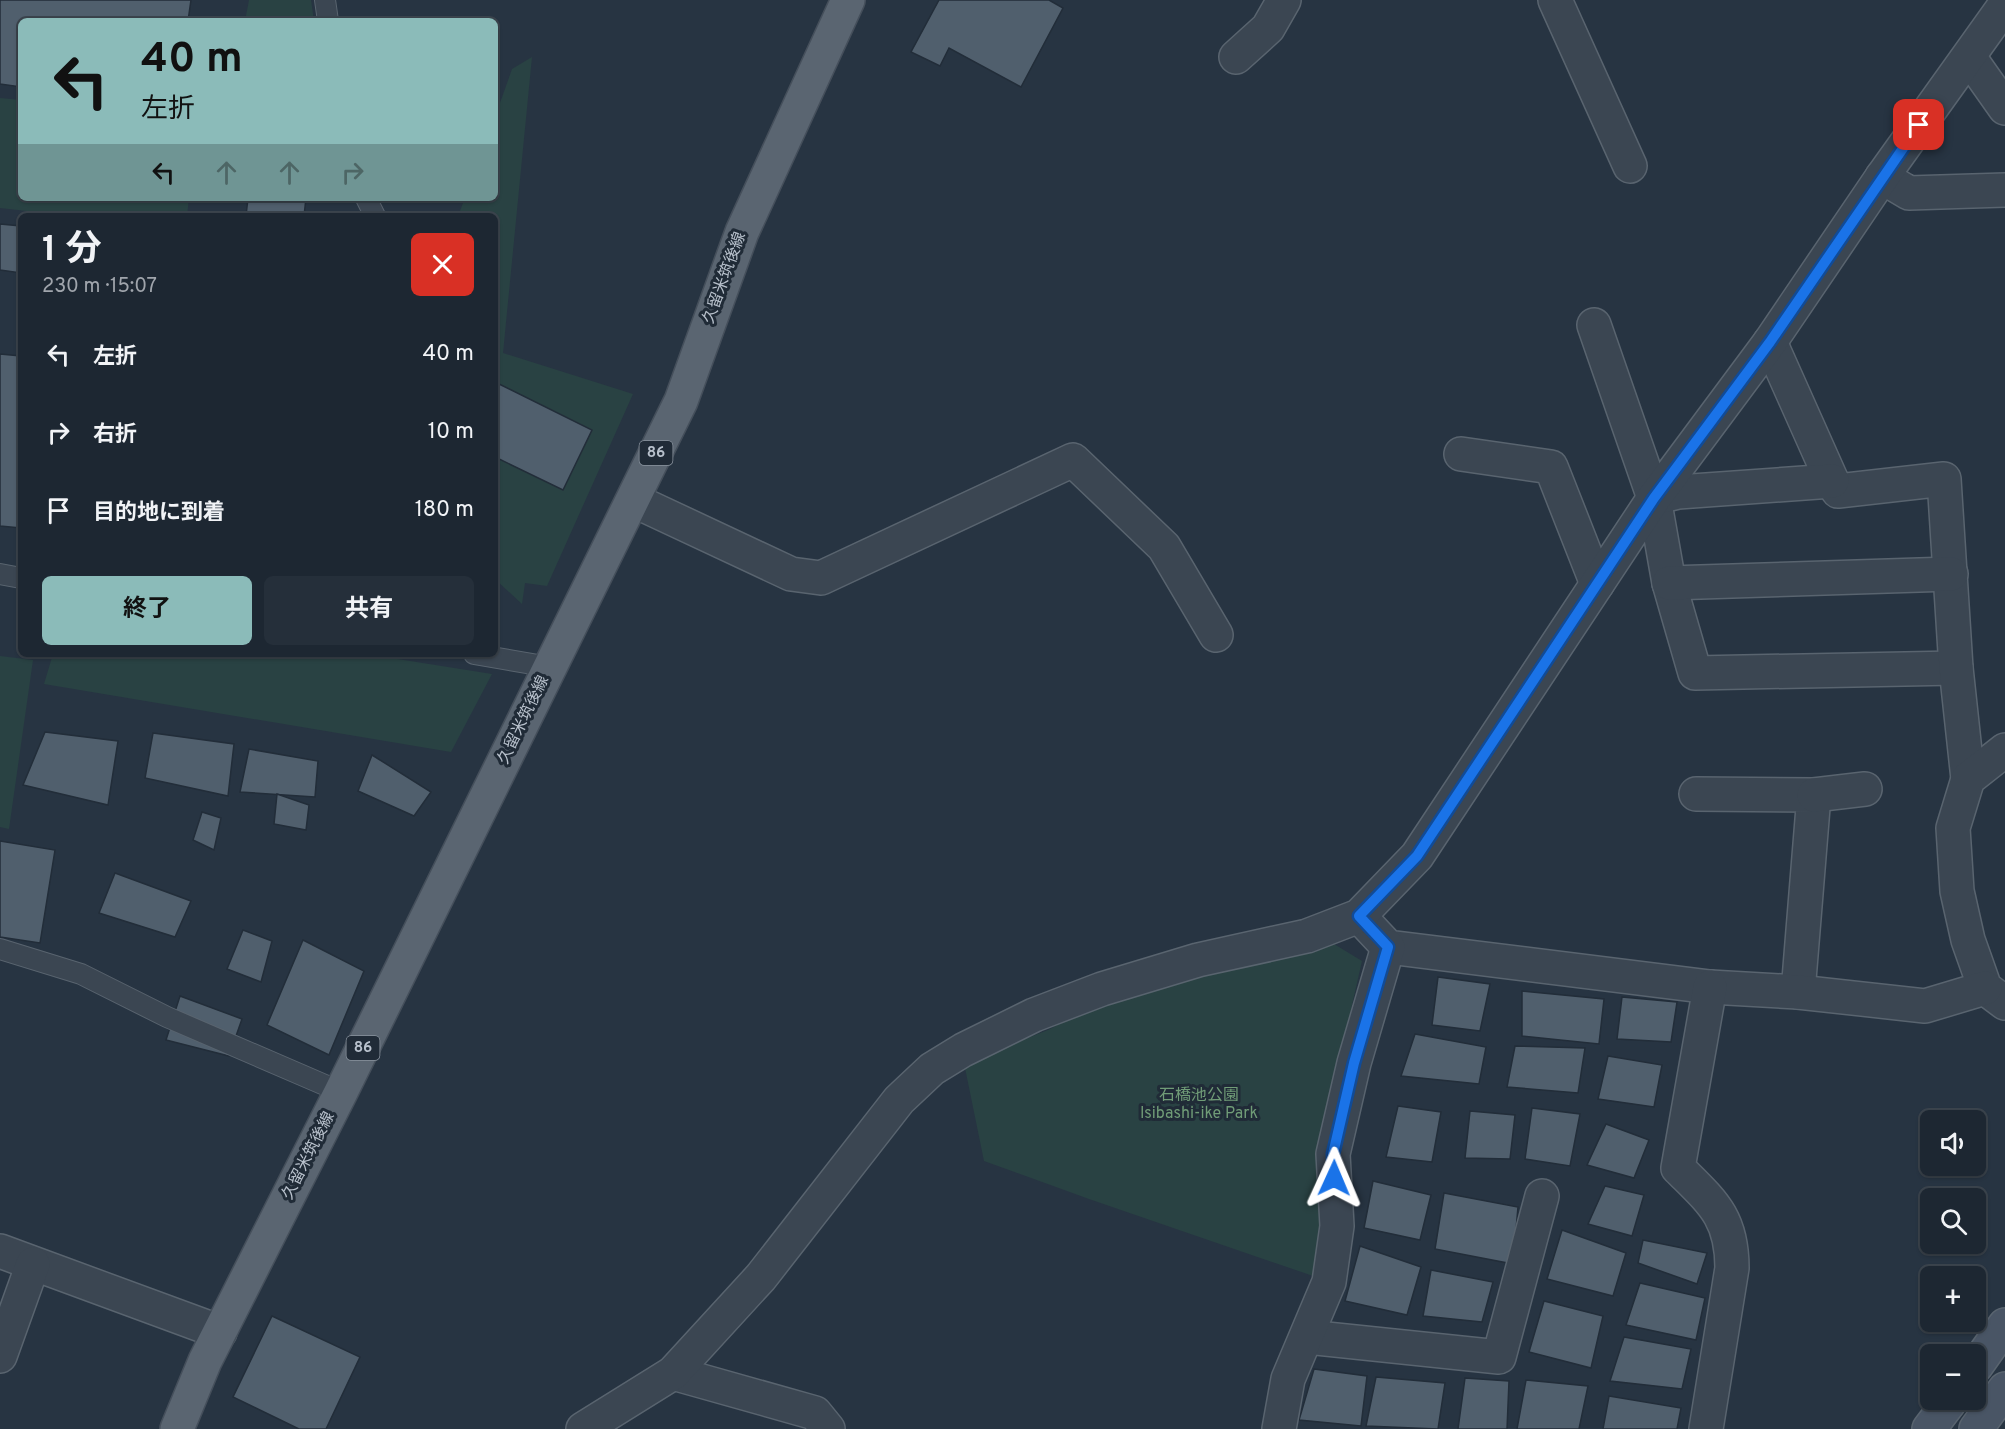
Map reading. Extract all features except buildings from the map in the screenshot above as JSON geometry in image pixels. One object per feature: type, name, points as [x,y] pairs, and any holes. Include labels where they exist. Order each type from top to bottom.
[{"type":"main road","name":"久留米筑後線","points":[[177,1429],[219,1332],[341,1092],[681,401],[742,232],[848,0]]},
{"type":"street","points":[[1236,57],[1268,28],[1284,0]]},
{"type":"street","points":[[1555,0],[1630,166]]},
{"type":"street","points":[[583,1429],[673,1372],[761,1277],[899,1100],[932,1069],[963,1050],[1034,1015],[1102,989],[1198,960],[1307,936],[1359,916],[1417,856],[1654,498],[1770,342],[1882,177],[2005,5]]},
{"type":"street","points":[[1968,57],[2005,108]]},
{"type":"street","points":[[1882,177],[1909,194],[2005,190]]},
{"type":"street","points":[[1594,325],[1654,498],[1669,583],[1695,673],[1956,668]]},
{"type":"street","points":[[1359,916],[1388,947],[1710,987],[1797,992],[1925,1006],[1995,995],[1968,940],[1957,891],[1953,828],[1968,780],[1956,668],[1944,479],[1838,491],[1770,342]]},
{"type":"street","points":[[1461,454],[1551,467],[1597,584]]},
{"type":"street","points":[[633,500],[791,574],[821,578],[1073,460],[1164,547],[1216,635]]},
{"type":"street","points":[[1654,498],[1678,492],[1832,481]]},
{"type":"street","points":[[1669,583],[1951,574]]},
{"type":"street","points":[[1968,780],[2005,750]]},
{"type":"street","points":[[1696,794],[1814,795],[1865,789]]},
{"type":"street","points":[[1797,992],[1814,795]]},
{"type":"street","points":[[1279,1429],[1288,1379],[1329,1281],[1337,1226],[1333,1154],[1354,1063],[1388,947]]},
{"type":"street","points":[[1706,1429],[1732,1268],[1732,1243],[1716,1205],[1677,1168],[1710,987]]},
{"type":"street","points":[[1307,1337],[1499,1357],[1542,1196]]},
{"type":"street","points":[[0,1251],[219,1332]]},
{"type":"street","points":[[0,1356],[33,1264]]},
{"type":"street","points":[[1986,1352],[2005,1326]]},
{"type":"street","points":[[673,1372],[815,1413],[828,1429]]},
{"type":"street","points":[[1976,1429],[2005,1389]]},
{"type":"street","points":[[1929,1429],[1943,1410]]},
{"type":"lane","points":[[325,0],[328,18]]},
{"type":"lane","points":[[0,574],[18,577]]},
{"type":"lane","points":[[492,657],[550,667]]},
{"type":"lane","points":[[0,949],[81,974],[167,1017],[341,1092]]},
{"type":"green space","points":[[249,0],[311,0],[314,18],[246,18]]},
{"type":"green space","points":[[532,57],[503,353],[633,394],[547,586],[525,583],[522,604],[498,582],[498,213],[459,213],[464,201],[498,201],[498,109],[512,69]]},
{"type":"green space","points":[[0,98],[18,100],[18,201],[189,201],[187,213],[44,213],[0,208]]},
{"type":"green space","points":[[0,656],[33,660],[9,829],[0,827]]},
{"type":"green space","points":[[52,657],[385,657],[492,674],[451,752],[44,684]]},
{"type":"green space","name":"石橋池公園 Isibashi-ike Park","points":[[1329,941],[1362,961],[1320,1146],[1322,1240],[1316,1277],[984,1161],[964,1063],[1048,1030],[1102,1002]]},
{"type":"route","points":[[1334,1178],[1333,1154],[1354,1063],[1388,947],[1359,916],[1417,856],[1654,498],[1770,342],[1919,125]]}]
